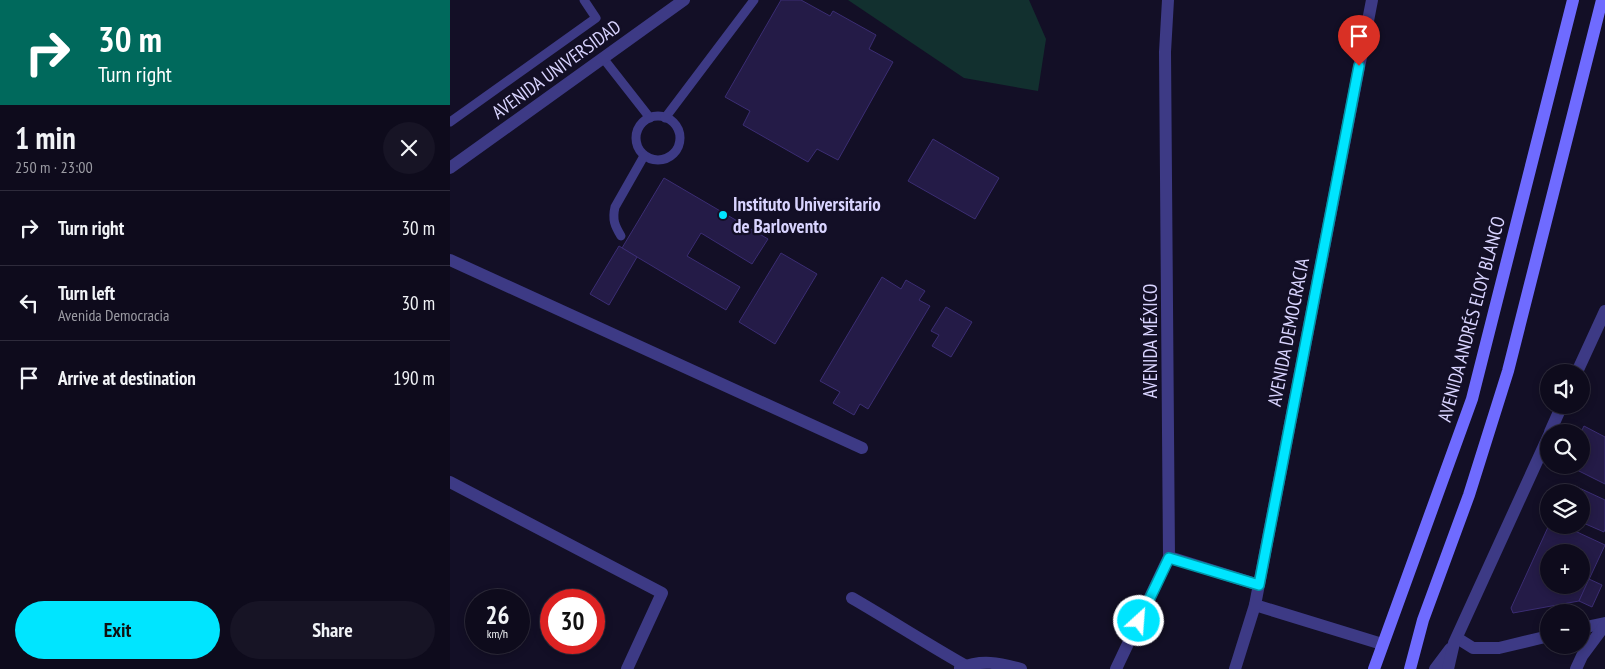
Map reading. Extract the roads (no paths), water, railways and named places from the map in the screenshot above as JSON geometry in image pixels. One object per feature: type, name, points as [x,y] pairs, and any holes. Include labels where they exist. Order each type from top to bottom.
[{"type":"main road","name":"AVENIDA ANDRÉS ELOY BLANCO","points":[[1374,669],[1472,399],[1573,0]]},
{"type":"main road","points":[[1410,669],[1423,620],[1469,495],[1508,371],[1602,0]]},
{"type":"street","name":"AVENIDA UNIVERSIDAD","points":[[450,168],[684,0]]},
{"type":"street","name":"AVENIDA MÉXICO","points":[[1116,669],[1169,558],[1166,52],[1168,0]]},
{"type":"street","name":"AVENIDA DEMOCRACIA","points":[[1235,669],[1255,605],[1372,0]]},
{"type":"street","points":[[450,260],[862,448]]},
{"type":"street","points":[[1581,364],[1605,311]]},
{"type":"street","points":[[1448,669],[1456,640],[1540,454]]},
{"type":"street","points":[[450,482],[662,593],[627,669]]},
{"type":"street","points":[[1169,558],[1259,585]]},
{"type":"street","points":[[852,598],[962,668],[993,662],[1021,669]]},
{"type":"street","points":[[1255,605],[1382,644]]},
{"type":"street","points":[[1590,626],[1605,624]]},
{"type":"street","points":[[1576,669],[1582,656],[1605,624]]},
{"type":"street","points":[[1456,640],[1473,648],[1498,648],[1540,638]]},
{"type":"street","points":[[1435,669],[1456,640]]},
{"type":"lane","points":[[450,122],[596,18],[584,0]]},
{"type":"lane","points":[[665,118],[754,0]]},
{"type":"lane","points":[[603,58],[650,118]]},
{"type":"lane","points":[[658,116],[665,118],[672,122],[679,134],[680,142],[677,149],[672,155],[659,160],[644,156],[636,143],[638,128],[650,118],[658,116]]},
{"type":"lane","points":[[621,236],[612,217],[615,207],[644,156]]},
{"type":"place","name":"Instituto Universitario de Barlovento","points":[[723,215]]}]
